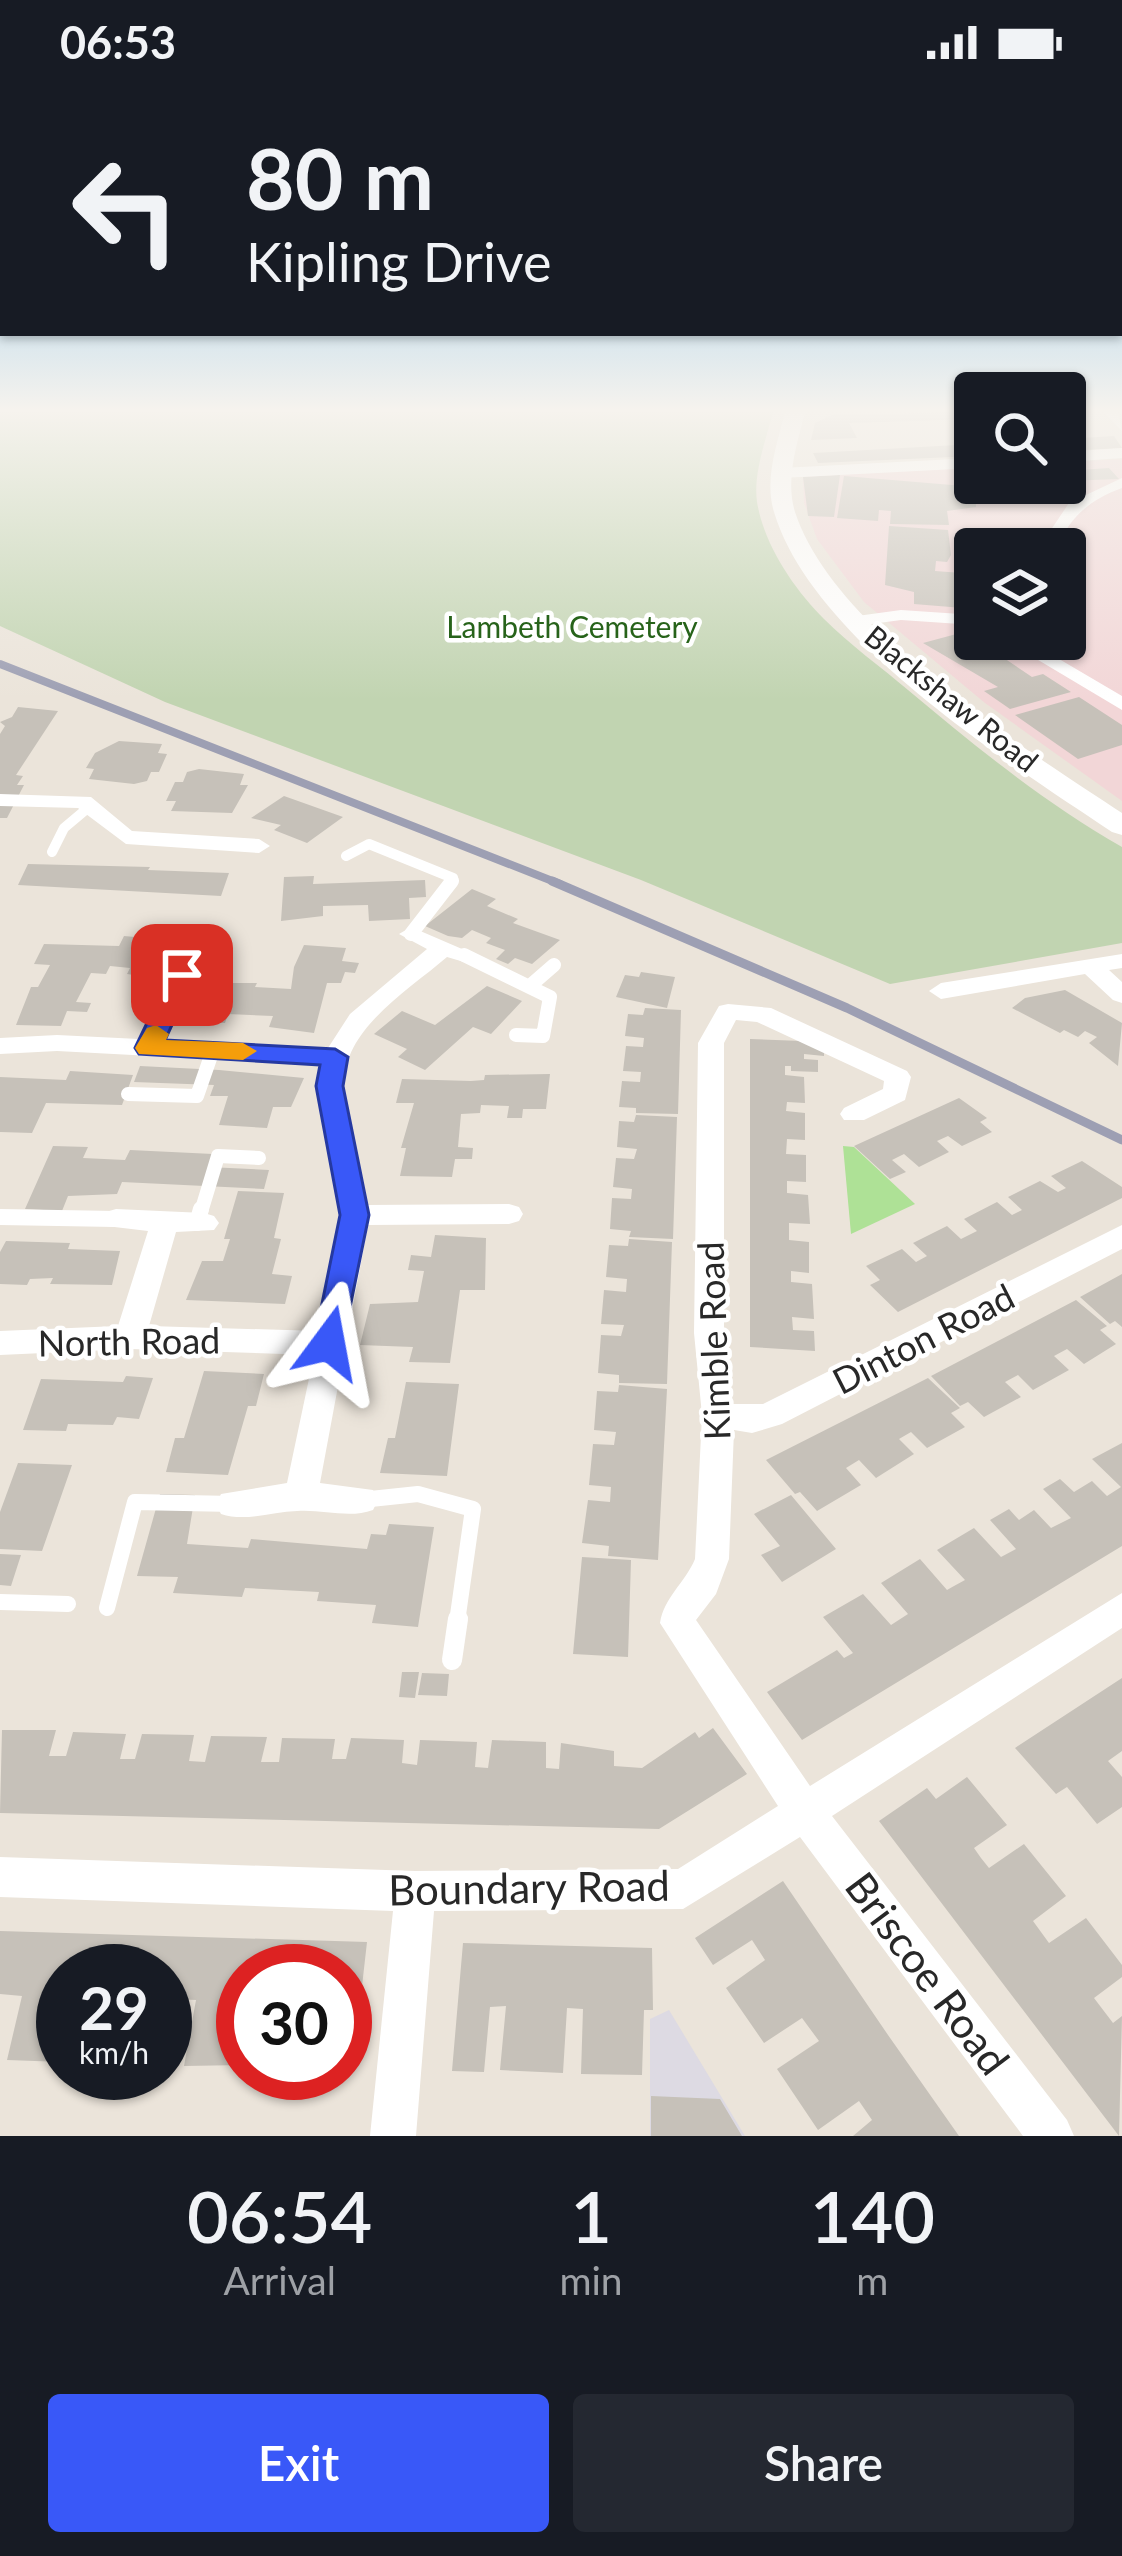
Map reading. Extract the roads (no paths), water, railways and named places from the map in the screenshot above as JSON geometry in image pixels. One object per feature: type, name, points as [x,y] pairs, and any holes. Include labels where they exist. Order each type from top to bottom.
[{"type":"street","name":"Blackshaw Road","points":[[783,508],[810,568],[857,621],[959,707],[1122,826]]},
{"type":"street","points":[[857,621],[901,615],[954,619]]},
{"type":"street","points":[[1048,660],[1122,704]]},
{"type":"street","points":[[0,800],[82,802],[126,837],[260,846]]},
{"type":"street","points":[[411,934],[454,951]]},
{"type":"street","points":[[301,1496],[355,1215],[330,1086],[335,1057],[368,1011],[454,951]]},
{"type":"street","points":[[940,991],[1122,961]]},
{"type":"street","points":[[1090,966],[1122,995]]},
{"type":"street","points":[[148,1048],[182,975]]},
{"type":"street","name":"Kimble Road","points":[[804,1811],[678,1623],[680,1610],[703,1583],[712,1559],[718,1415],[709,1311],[711,1043],[718,1024],[728,1012],[762,1014],[898,1077],[896,1094],[854,1114]]},
{"type":"street","points":[[0,1046],[335,1057]]},
{"type":"street","points":[[355,1215],[509,1214]]},
{"type":"street","points":[[116,1219],[200,1223]]},
{"type":"street","points":[[130,1336],[165,1222]]},
{"type":"street","name":"Dinton Road","points":[[718,1415],[752,1420],[771,1415],[1122,1236]]},
{"type":"street","name":"North Road","points":[[0,1343],[130,1336],[329,1343]]},
{"type":"street","points":[[233,1504],[301,1496],[362,1500]]},
{"type":"street","name":"Boundary Road","points":[[0,1877],[415,1891],[683,1889],[1122,1609]]},
{"type":"street","name":"Briscoe Road","points":[[804,1811],[1051,2136]]},
{"type":"street","points":[[393,2136],[415,1891]]},
{"type":"lane","points":[[52,852],[64,828],[89,807]]},
{"type":"lane","points":[[346,856],[369,844],[453,878],[449,894],[429,909],[411,934]]},
{"type":"lane","points":[[454,951],[550,997],[543,1036],[517,1035]]},
{"type":"lane","points":[[531,985],[554,965]]},
{"type":"lane","points":[[128,1094],[197,1096],[213,1050]]},
{"type":"lane","points":[[200,1223],[218,1156],[260,1158]]},
{"type":"lane","points":[[0,1217],[116,1219]]},
{"type":"lane","points":[[362,1500],[375,1494],[460,1501],[473,1509],[452,1660]]},
{"type":"lane","points":[[107,1608],[135,1502],[233,1504]]},
{"type":"lane","points":[[0,1602],[68,1604]]},
{"type":"railway","points":[[0,664],[560,884]]},
{"type":"railway","points":[[552,881],[847,1008],[1122,1140]]},
{"type":"park label","name":"Lambeth Cemetery","points":[[572,626]]}]
